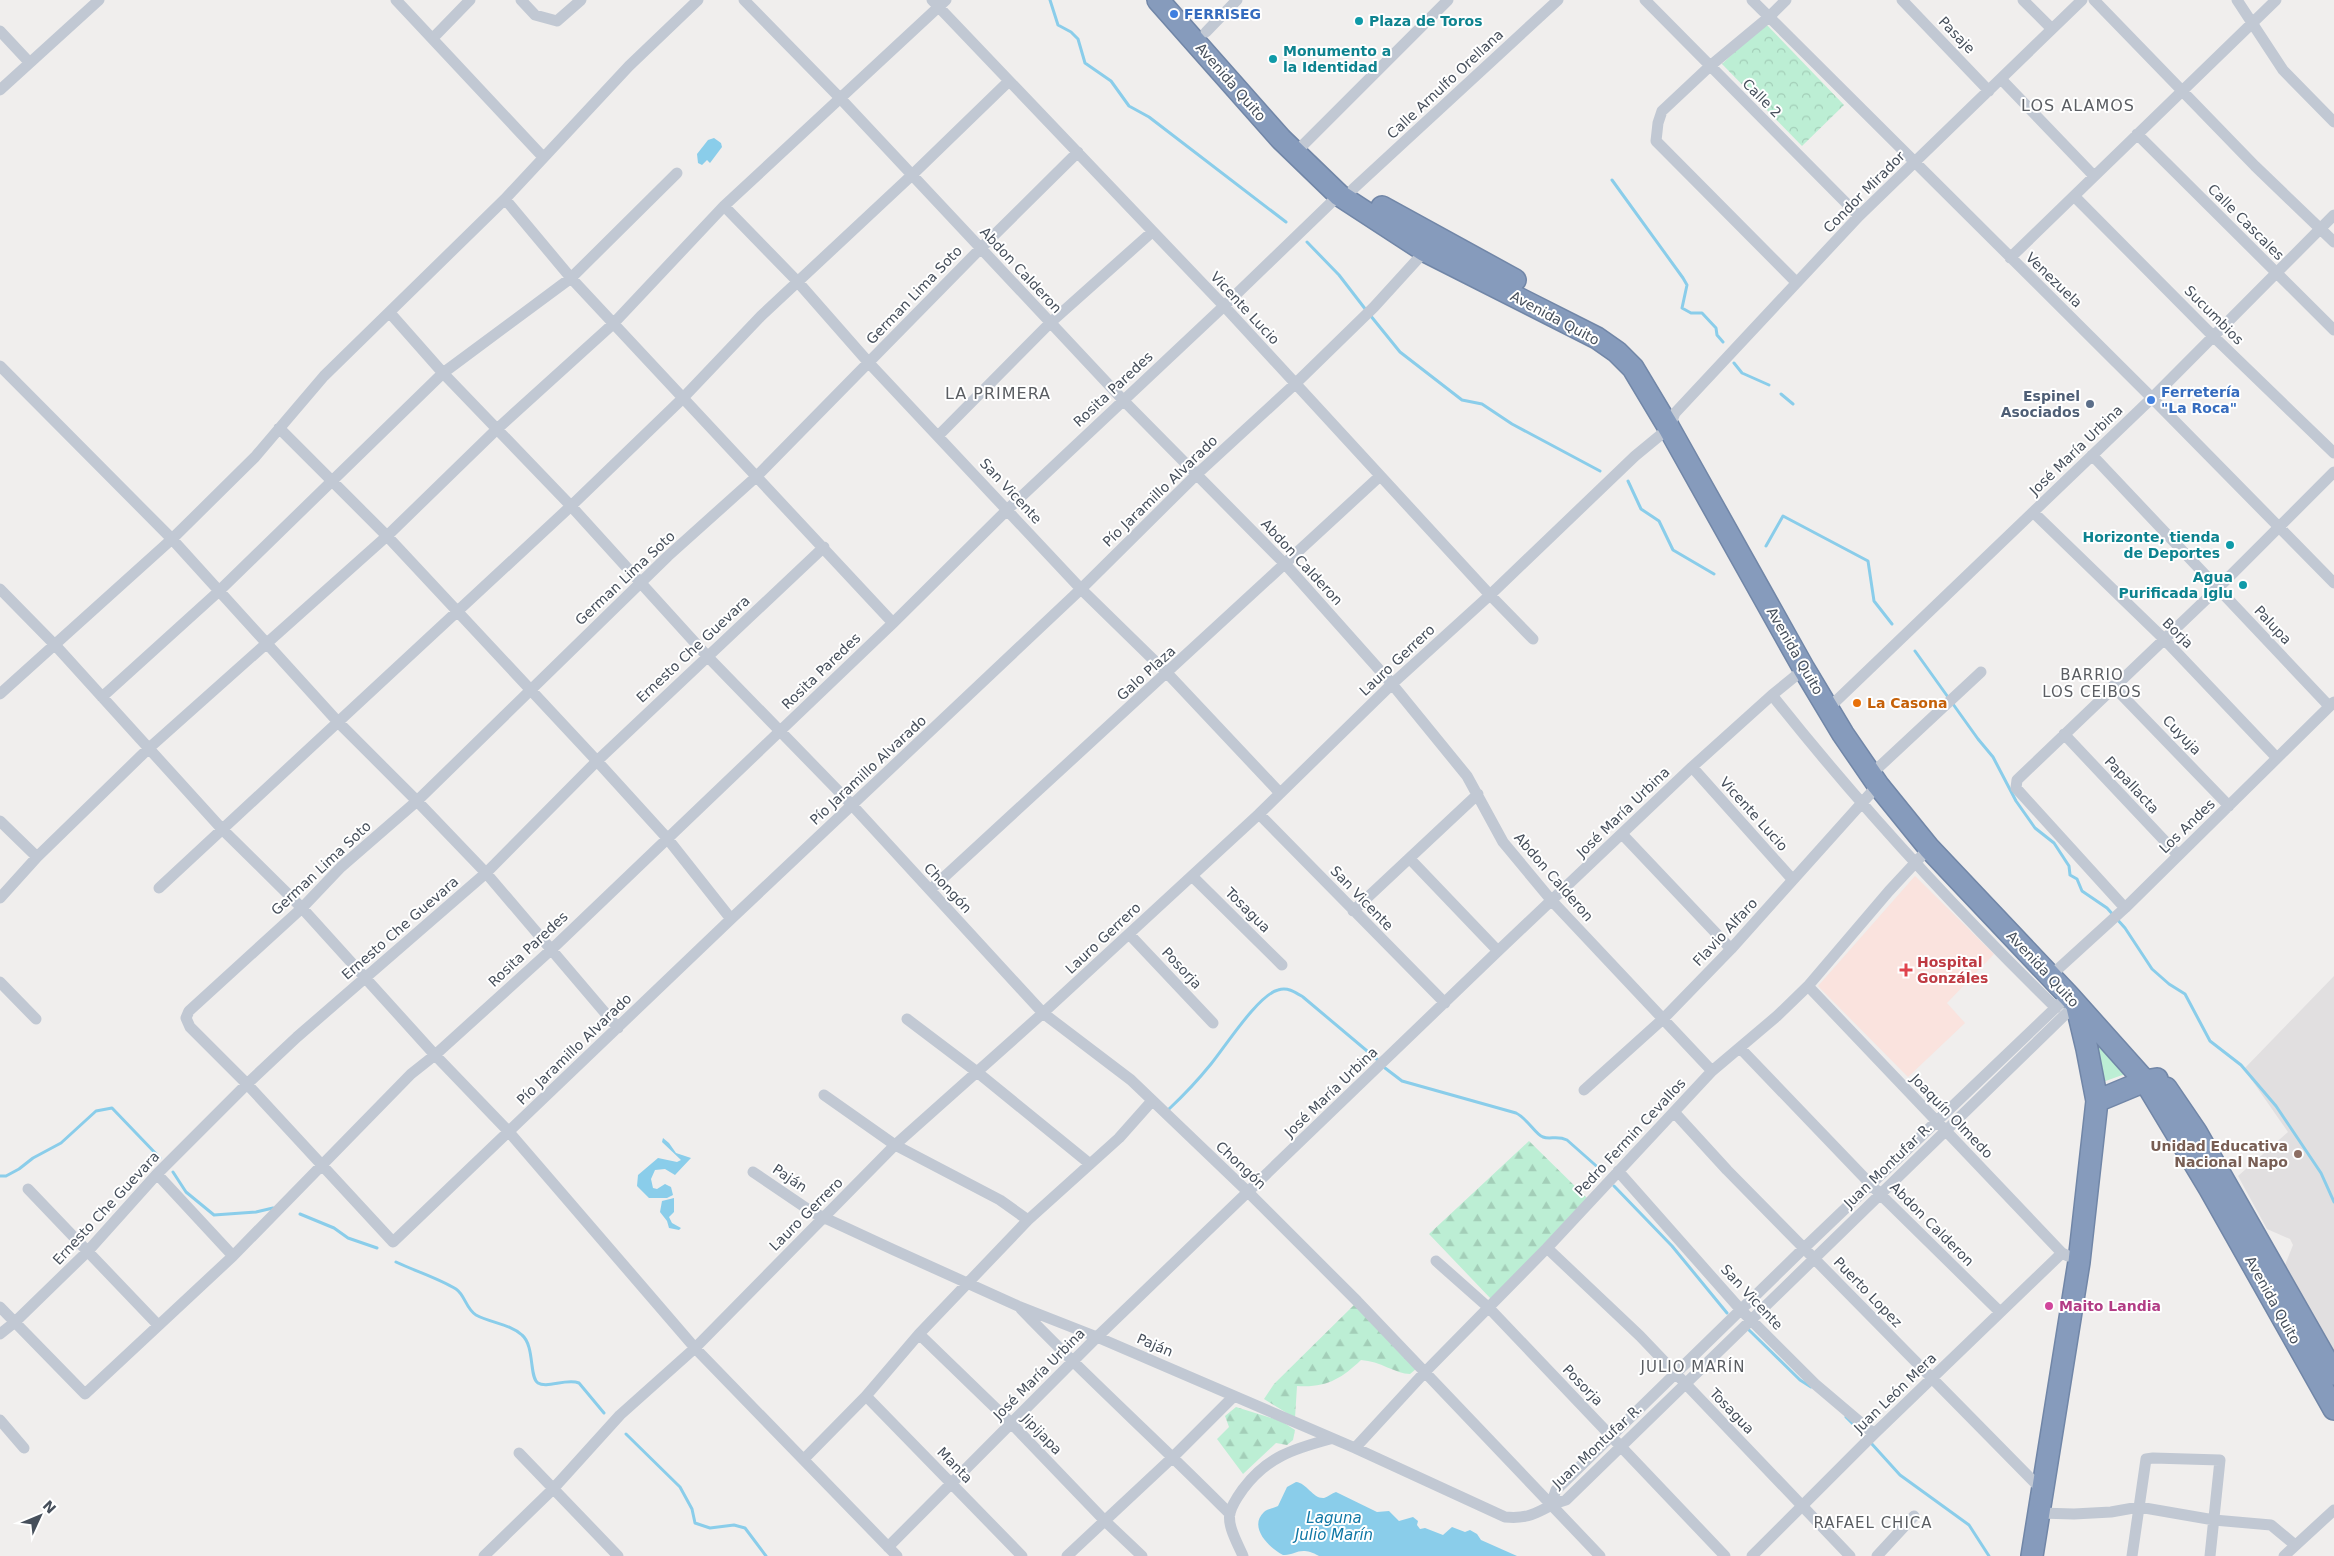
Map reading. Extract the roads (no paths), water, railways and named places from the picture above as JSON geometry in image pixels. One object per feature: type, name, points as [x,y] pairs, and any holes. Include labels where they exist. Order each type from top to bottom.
[{"type":"highway","name":"Avenida Quito","points":[[1158,0],[1281,139],[1346,192],[1424,251],[1597,338],[1617,352],[1633,368],[1672,420],[1879,776],[1929,848],[2072,999],[2153,1080],[2201,1140],[2334,1374]]},
{"type":"highway","name":"Avenida Quito","points":[[1177,0],[1346,192],[1605,329],[1626,344],[1640,361],[1804,670],[1843,734],[1933,836],[2058,969],[2072,999]]},
{"type":"highway","points":[[2032,1556],[2042,1490],[2070,1257],[2097,1101],[2087,1049],[2072,999]]},
{"type":"highway","name":"Avenida Quito","points":[[2153,1080],[2210,1189],[2334,1409]]},
{"type":"highway","points":[[2097,1101],[2153,1080]]},
{"type":"street","points":[[0,90],[99,0]]},
{"type":"street","points":[[396,0],[544,157]]},
{"type":"street","points":[[433,38],[470,0]]},
{"type":"street","points":[[521,0],[535,15],[557,21],[580,0]]},
{"type":"street","points":[[0,694],[56,646],[172,540],[254,457],[324,376],[505,199],[629,66],[698,0]]},
{"type":"street","name":"Abdon Calderon","points":[[744,0],[840,98],[1123,400],[1286,565],[1392,684],[1466,776],[1478,794],[1503,842],[1552,900],[1712,1071]]},
{"type":"street","points":[[1206,32],[1237,0]]},
{"type":"street","points":[[1303,145],[1448,0]]},
{"type":"street","name":"Calle Arnulfo Orellana","points":[[1346,192],[1558,0]]},
{"type":"street","name":"Calle 2","points":[[1644,0],[1859,216]]},
{"type":"street","name":"Venezuela","points":[[1752,0],[2152,398],[2334,583]]},
{"type":"street","points":[[1786,0],[1769,17],[1710,66],[1662,111],[1658,123],[1656,141],[1796,282]]},
{"type":"street","name":"Pasaje","points":[[1902,0],[1989,91]]},
{"type":"street","points":[[2023,0],[2052,29]]},
{"type":"street","name":"Condor Mirador","points":[[1672,420],[1796,282],[1859,216],[2082,0]]},
{"type":"street","points":[[2094,0],[2255,166],[2334,242]]},
{"type":"street","points":[[2237,0],[2283,70],[2334,122]]},
{"type":"street","points":[[2010,258],[2276,0]]},
{"type":"street","points":[[0,898],[37,857],[148,750],[387,536],[497,429],[613,324],[724,206],[939,2]]},
{"type":"street","name":"Vicente Lucio","points":[[939,2],[1009,81],[1224,306],[1490,595],[1533,639]]},
{"type":"street","points":[[0,31],[29,62]]},
{"type":"street","points":[[2001,79],[2094,176]]},
{"type":"street","points":[[159,888],[221,828],[458,612],[571,506],[682,399],[735,342],[1009,81]]},
{"type":"street","name":"Calle Cascales","points":[[2137,134],[2334,330]]},
{"type":"street","name":"German Lima Soto","points":[[248,1084],[190,1027],[186,1018],[189,1011],[302,908],[341,867],[417,801],[528,690],[756,477],[1078,152]]},
{"type":"street","points":[[102,697],[218,592],[443,373],[571,278],[677,173]]},
{"type":"street","name":"Rosita Paredes","points":[[15,1322],[85,1394],[234,1256],[411,1074],[435,1055],[552,949],[893,623],[1008,509],[1346,192]]},
{"type":"street","name":"Sucumbios","points":[[2074,196],[2213,336],[2334,453]]},
{"type":"street","points":[[505,199],[571,278],[613,324],[824,547],[893,623]]},
{"type":"street","name":"San Vicente","points":[[724,206],[798,281],[869,363],[1081,589],[1168,674],[1280,793]]},
{"type":"street","name":"José María Urbina","points":[[1835,702],[2152,398],[2334,215]]},
{"type":"street","points":[[938,436],[1050,323],[1152,232]]},
{"type":"street","name":"Pío Jaramillo Alvarado","points":[[322,1166],[393,1242],[731,919],[1081,589],[1197,474],[1295,384],[1374,306],[1424,251]]},
{"type":"street","name":"Chongón","points":[[390,313],[443,373],[642,582],[708,657],[852,805],[1044,1013],[1131,1080],[1151,1102],[1248,1192],[1358,1301],[1600,1556]]},
{"type":"street","points":[[0,366],[172,540],[338,722],[486,873],[618,1028]]},
{"type":"street","name":"Lauro Gerrero","points":[[484,1556],[553,1489],[620,1415],[694,1348],[895,1145],[1044,1013],[1259,814],[1392,684],[1490,595],[1672,420]]},
{"type":"street","points":[[279,428],[387,536],[528,690],[597,761],[666,838],[731,919]]},
{"type":"street","name":"Palupa","points":[[2092,455],[2218,588],[2332,704]]},
{"type":"street","points":[[2123,909],[2016,788],[2016,784],[2064,734],[2163,638],[2218,588],[2277,526],[2334,472]]},
{"type":"street","name":"Galo Plaza","points":[[930,890],[1168,674],[1380,476]]},
{"type":"street","name":"Borja","points":[[2033,512],[2163,638],[2277,758]]},
{"type":"street","name":"Ernesto Che Guevara","points":[[0,1334],[15,1322],[88,1251],[157,1174],[297,1037],[486,873],[597,761],[824,547]]},
{"type":"street","points":[[0,589],[56,646],[148,750],[221,828],[302,908],[435,1055],[508,1132],[694,1348],[897,1556]]},
{"type":"street","name":"José María Urbina","points":[[888,1547],[1097,1337],[1498,951],[1692,767],[1772,695],[1804,670]]},
{"type":"street","name":"Flavio Alfaro","points":[[1584,1090],[1663,1019],[1731,949],[1861,804],[1879,776],[1980,672]]},
{"type":"street","name":"Cuyuja","points":[[2113,686],[2229,806]]},
{"type":"street","points":[[1772,695],[1861,804],[1914,864],[1984,938],[2072,999]]},
{"type":"street","name":"Los Andes","points":[[2058,969],[2123,909],[2332,704]]},
{"type":"street","name":"Papallacta","points":[[2064,734],[2178,855]]},
{"type":"street","name":"Vicente Lucio","points":[[1692,767],[1793,880]]},
{"type":"street","points":[[1353,911],[1478,794]]},
{"type":"street","name":"San Vicente","points":[[1259,814],[1445,1003]]},
{"type":"street","points":[[0,822],[37,857]]},
{"type":"street","points":[[1622,834],[1731,949]]},
{"type":"street","name":"Pedro Fermin Cevallos","points":[[1355,1448],[1425,1372],[1547,1248],[1712,1071],[1808,986],[1929,848]]},
{"type":"street","points":[[1410,859],[1498,951]]},
{"type":"street","name":"Tosagua","points":[[1192,876],[1282,965]]},
{"type":"street","name":"Posorja","points":[[1129,934],[1213,1023]]},
{"type":"street","points":[[0,982],[36,1019]]},
{"type":"street","name":"Joaquín Olmedo","points":[[1808,986],[1936,1122],[2070,1257]]},
{"type":"street","name":"Juan Montufar R.","points":[[1551,1504],[1556,1490],[1611,1436],[1936,1122],[2072,999]]},
{"type":"street","name":"Juan Montufar R.","points":[[1551,1504],[1566,1500],[1945,1131],[2072,999]]},
{"type":"street","points":[[907,1019],[977,1072],[1090,1164]]},
{"type":"street","name":"Abdon Calderon","points":[[1740,1048],[1880,1194],[2000,1312]]},
{"type":"street","points":[[248,1084],[322,1166]]},
{"type":"street","points":[[824,1095],[895,1145],[1000,1200],[1028,1220]]},
{"type":"street","points":[[804,1459],[866,1396],[919,1334],[969,1284],[1028,1220],[1119,1138],[1151,1102]]},
{"type":"street","name":"Puerto Lopez","points":[[1674,1112],[1727,1170],[2042,1490]]},
{"type":"street","name":"San Vicente","points":[[1618,1171],[1741,1310],[1815,1384],[1874,1434]]},
{"type":"street","name":"Paján","points":[[753,1172],[812,1212],[969,1284],[1355,1448],[1506,1517],[1520,1518],[1531,1516],[1551,1504]]},
{"type":"street","points":[[157,1174],[234,1256]]},
{"type":"street","points":[[28,1189],[158,1325]]},
{"type":"street","name":"Tosagua","points":[[1547,1248],[1640,1336],[1850,1556]]},
{"type":"street","name":"Juan León Mera","points":[[1752,1556],[2000,1312],[2070,1257]]},
{"type":"street","name":"Posorja","points":[[1436,1261],[1489,1308],[1725,1556]]},
{"type":"street","points":[[1018,1306],[1072,1362],[1173,1457],[1230,1514],[1235,1538],[1244,1556]]},
{"type":"street","points":[[0,1307],[15,1322]]},
{"type":"street","name":"Jipijapa","points":[[919,1334],[1011,1423],[1105,1521],[1142,1556]]},
{"type":"street","name":"Manta","points":[[866,1396],[1022,1556]]},
{"type":"street","points":[[1067,1556],[1173,1457],[1234,1396]]},
{"type":"street","points":[[0,1420],[24,1448]]},
{"type":"street","points":[[1230,1514],[1238,1495],[1267,1464],[1294,1449],[1330,1439]]},
{"type":"street","points":[[519,1453],[618,1556]]},
{"type":"street","points":[[2132,1556],[2146,1459],[2220,1460],[2210,1556]]},
{"type":"street","points":[[2039,1513],[2111,1512],[2139,1506],[2214,1520],[2271,1525],[2296,1545]]},
{"type":"street","points":[[2284,1556],[2334,1510]]},
{"type":"street","points":[[1877,1556],[1914,1516]]},
{"type":"water","points":[[714,138],[721,143],[722,147],[710,163],[707,160],[702,165],[698,163],[697,154],[708,140]]},
{"type":"water","points":[[663,1138],[676,1153],[691,1158],[675,1175],[665,1169],[655,1170],[651,1179],[653,1188],[657,1189],[665,1184],[671,1187],[673,1195],[667,1198],[649,1198],[637,1186],[638,1175],[658,1158],[677,1162],[681,1160],[662,1142]]},
{"type":"water","points":[[674,1198],[674,1212],[669,1217],[672,1223],[681,1228],[679,1230],[669,1228],[667,1221],[660,1212],[662,1201]]},
{"type":"water","name":"Laguna Julio Marín","points":[[1296,1482],[1320,1498],[1336,1492],[1377,1512],[1389,1511],[1399,1521],[1413,1517],[1418,1521],[1417,1525],[1420,1529],[1425,1528],[1443,1535],[1452,1527],[1465,1532],[1470,1530],[1477,1534],[1481,1540],[1517,1556],[1319,1556],[1307,1551],[1283,1555],[1262,1536],[1258,1524],[1264,1512],[1278,1506],[1287,1487]]},
{"type":"waterway","points":[[1050,0],[1058,25],[1071,32],[1078,39],[1085,63],[1111,81],[1129,106],[1149,117],[1286,222]]},
{"type":"waterway","points":[[1612,180],[1687,285],[1682,308],[1691,313],[1702,313],[1716,328],[1717,335],[1723,342]]},
{"type":"waterway","points":[[1307,242],[1339,275],[1366,310]]},
{"type":"waterway","points":[[1370,315],[1400,352],[1462,400],[1482,404],[1512,424],[1600,471]]},
{"type":"waterway","points":[[1734,363],[1742,373],[1769,385]]},
{"type":"waterway","points":[[1781,394],[1793,404]]},
{"type":"waterway","points":[[1628,481],[1641,509],[1659,521],[1673,550],[1714,574]]},
{"type":"waterway","points":[[1766,546],[1783,516],[1868,561],[1874,601],[1892,624]]},
{"type":"waterway","points":[[1915,651],[1993,757],[2016,801],[2035,828],[2054,843],[2069,866],[2070,875],[2077,879],[2082,891],[2107,908],[2125,928],[2152,969],[2169,984],[2185,994],[2210,1041],[2241,1065],[2276,1106],[2321,1173],[2334,1202]]},
{"type":"waterway","points":[[1169,1109],[1206,1070],[1242,1022],[1261,1001],[1270,994],[1282,989],[1303,997],[1379,1061]]},
{"type":"waterway","points":[[1385,1068],[1402,1081],[1516,1113],[1540,1136],[1567,1140],[1602,1171]]},
{"type":"waterway","points":[[0,1176],[6,1176],[19,1169],[33,1158],[61,1143],[96,1111],[112,1108],[160,1158]]},
{"type":"waterway","points":[[173,1172],[186,1192],[214,1215],[256,1212],[273,1208]]},
{"type":"waterway","points":[[1614,1186],[1672,1246],[1727,1313]]},
{"type":"waterway","points":[[300,1214],[334,1228],[348,1238],[377,1248]]},
{"type":"waterway","points":[[396,1262],[442,1281],[456,1289],[476,1315],[517,1331],[529,1346],[535,1380],[538,1383],[542,1385],[568,1382],[579,1383],[604,1413]]},
{"type":"waterway","points":[[1749,1330],[1800,1380],[1811,1387]]},
{"type":"waterway","points":[[1846,1417],[1861,1432]]},
{"type":"waterway","points":[[626,1434],[680,1487],[692,1509],[695,1523],[710,1528],[734,1525],[745,1528],[766,1556]]},
{"type":"waterway","points":[[1871,1443],[1900,1475],[1969,1525],[1989,1556]]},
{"type":"place","name":"FERRISEG","points":[[1174,14]]},
{"type":"place","name":"Plaza de Toros","points":[[1359,21]]},
{"type":"place","name":"Monumento a la Identidad","points":[[1273,59]]},
{"type":"place","name":"Ferretería \"La Roca\"","points":[[2151,400]]},
{"type":"place","name":"Espinel Asociados","points":[[2090,404]]},
{"type":"place","name":"Horizonte, tienda de Deportes","points":[[2230,545]]},
{"type":"place","name":"Agua Purificada Iglu","points":[[2243,585]]},
{"type":"place","name":"La Casona","points":[[1857,703]]},
{"type":"place","name":"Hospital Gonzáles","points":[[1906,970]]},
{"type":"place","name":"Unidad Educativa Nacional Napo","points":[[2298,1154]]},
{"type":"place","name":"Maito Landia","points":[[2049,1306]]},
{"type":"district","name":"LOS ALAMOS","points":[[2078,105]]},
{"type":"district","name":"LA PRIMERA","points":[[998,393]]},
{"type":"district","name":"BARRIO LOS CEIBOS","points":[[2092,684]]},
{"type":"district","name":"JULIO MARÍN","points":[[1693,1367]]},
{"type":"district","name":"RAFAEL CHICA","points":[[1873,1523]]}]
